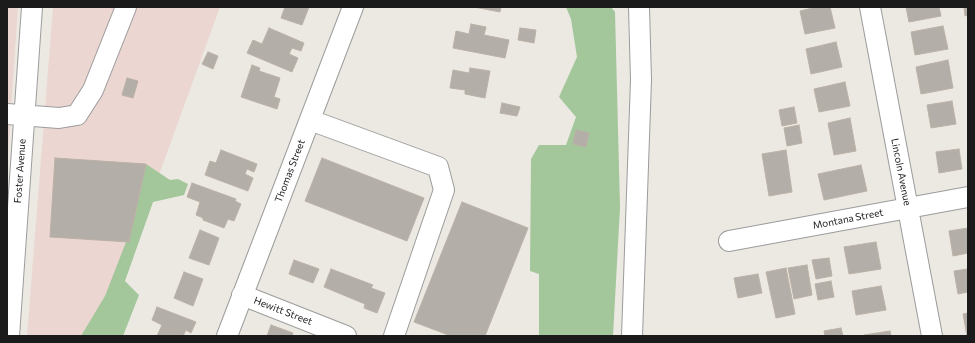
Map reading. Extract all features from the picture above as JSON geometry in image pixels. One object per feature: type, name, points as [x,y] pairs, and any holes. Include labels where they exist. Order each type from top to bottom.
[{"type":"street","name":"Foster Avenue","points":[[8,330],[16,114],[32,7]]},
{"type":"street","points":[[16,114],[59,118],[77,115],[93,90],[126,7]]},
{"type":"street","name":"Thomas Street","points":[[227,336],[353,7]]},
{"type":"street","points":[[632,336],[641,80],[639,7]]},
{"type":"street","name":"Lincoln Avenue","points":[[870,7],[932,336]]},
{"type":"street","points":[[310,120],[438,167],[444,190],[394,336]]},
{"type":"street","name":"Montana Street","points":[[729,241],[968,197]]},
{"type":"street","name":"Hewitt Street","points":[[242,295],[346,336]]},
{"type":"shaded area","points":[[7,7],[18,7],[7,168]]},
{"type":"shaded area","points":[[53,7],[220,7],[123,274],[85,336],[27,336]]},
{"type":"green space","points":[[566,7],[611,7],[615,12],[620,207],[613,336],[539,336],[539,274],[530,271],[531,159],[539,145],[566,145],[576,117],[559,97],[577,57],[571,19]]},
{"type":"green space","points":[[146,164],[170,180],[178,179],[188,184],[184,195],[153,202],[125,281],[139,295],[123,336],[81,336],[105,296],[126,242],[129,242]]},
{"type":"building","points":[[285,7],[309,7],[302,25],[281,18]]},
{"type":"building","points":[[474,7],[501,7],[500,12]]},
{"type":"building","points":[[817,7],[830,7],[835,28],[805,34],[800,11]]},
{"type":"building","points":[[906,7],[939,7],[941,16],[909,22]]},
{"type":"building","points":[[964,7],[968,7],[968,15],[965,16]]},
{"type":"building","points":[[471,24],[486,27],[484,35],[509,40],[505,58],[453,48],[456,31],[469,34]]},
{"type":"building","points":[[943,26],[948,49],[915,55],[911,32]]},
{"type":"building","points":[[269,28],[304,43],[301,51],[292,48],[289,54],[298,58],[292,72],[247,53],[253,40],[262,44]]},
{"type":"building","points":[[520,28],[536,30],[534,43],[518,40]]},
{"type":"building","points":[[836,42],[842,67],[811,74],[806,49]]},
{"type":"building","points":[[208,52],[218,56],[213,69],[202,64]]},
{"type":"building","points":[[948,60],[953,88],[921,94],[916,67]]},
{"type":"building","points":[[252,65],[260,68],[259,71],[280,78],[274,97],[280,99],[277,109],[241,97]]},
{"type":"building","points":[[470,68],[490,71],[485,98],[465,94],[465,90],[450,88],[453,70],[469,73]]},
{"type":"building","points":[[127,78],[138,81],[133,98],[122,95]]},
{"type":"building","points":[[845,82],[850,106],[819,112],[814,89]]},
{"type":"building","points":[[952,101],[956,124],[931,128],[927,105]]},
{"type":"building","points":[[502,103],[520,107],[517,116],[500,113]]},
{"type":"building","points":[[794,107],[797,123],[782,126],[779,110]]},
{"type":"building","points":[[850,118],[856,151],[834,155],[828,123]]},
{"type":"building","points":[[799,125],[802,143],[787,146],[784,128]]},
{"type":"building","points":[[576,130],[589,133],[586,147],[573,144]]},
{"type":"building","points":[[959,149],[962,169],[939,173],[936,152]]},
{"type":"building","points":[[221,150],[257,164],[254,172],[247,169],[245,174],[253,178],[248,191],[205,175],[210,161],[216,163]]},
{"type":"building","points":[[786,150],[792,192],[769,196],[762,154]]},
{"type":"building","points":[[55,158],[146,164],[129,242],[50,237]]},
{"type":"building","points":[[322,158],[424,198],[407,241],[305,201]]},
{"type":"building","points":[[861,165],[867,191],[824,200],[818,174]]},
{"type":"building","points":[[192,183],[236,199],[235,201],[241,204],[234,221],[228,219],[224,228],[203,220],[203,218],[196,215],[200,202],[187,197]]},
{"type":"building","points":[[462,202],[528,228],[485,336],[451,336],[414,322]]},
{"type":"building","points":[[968,228],[968,253],[953,256],[949,231]]},
{"type":"building","points":[[200,230],[219,238],[209,265],[189,258]]},
{"type":"building","points":[[876,242],[881,269],[849,274],[844,247]]},
{"type":"building","points":[[829,258],[832,276],[816,279],[812,260]]},
{"type":"building","points":[[294,260],[319,269],[313,283],[289,274]]},
{"type":"building","points":[[807,265],[812,295],[794,299],[788,268]]},
{"type":"building","points":[[786,268],[795,314],[776,318],[766,272]]},
{"type":"building","points":[[331,269],[373,285],[371,288],[385,293],[377,313],[364,308],[365,304],[324,287]]},
{"type":"building","points":[[968,269],[968,292],[958,294],[954,271]]},
{"type":"building","points":[[184,272],[203,279],[193,306],[174,298]]},
{"type":"building","points":[[758,274],[762,293],[738,298],[734,278]]},
{"type":"building","points":[[831,281],[834,297],[818,300],[815,284]]},
{"type":"building","points":[[881,286],[886,310],[856,315],[852,291]]},
{"type":"building","points":[[157,307],[196,322],[191,333],[186,330],[183,336],[157,336],[162,325],[152,320]]},
{"type":"building","points":[[968,313],[968,336],[967,336],[963,314]]},
{"type":"building","points":[[271,325],[293,333],[292,336],[267,336]]},
{"type":"building","points":[[841,328],[843,336],[825,336],[824,331]]},
{"type":"building","points":[[890,331],[891,336],[864,335]]}]
